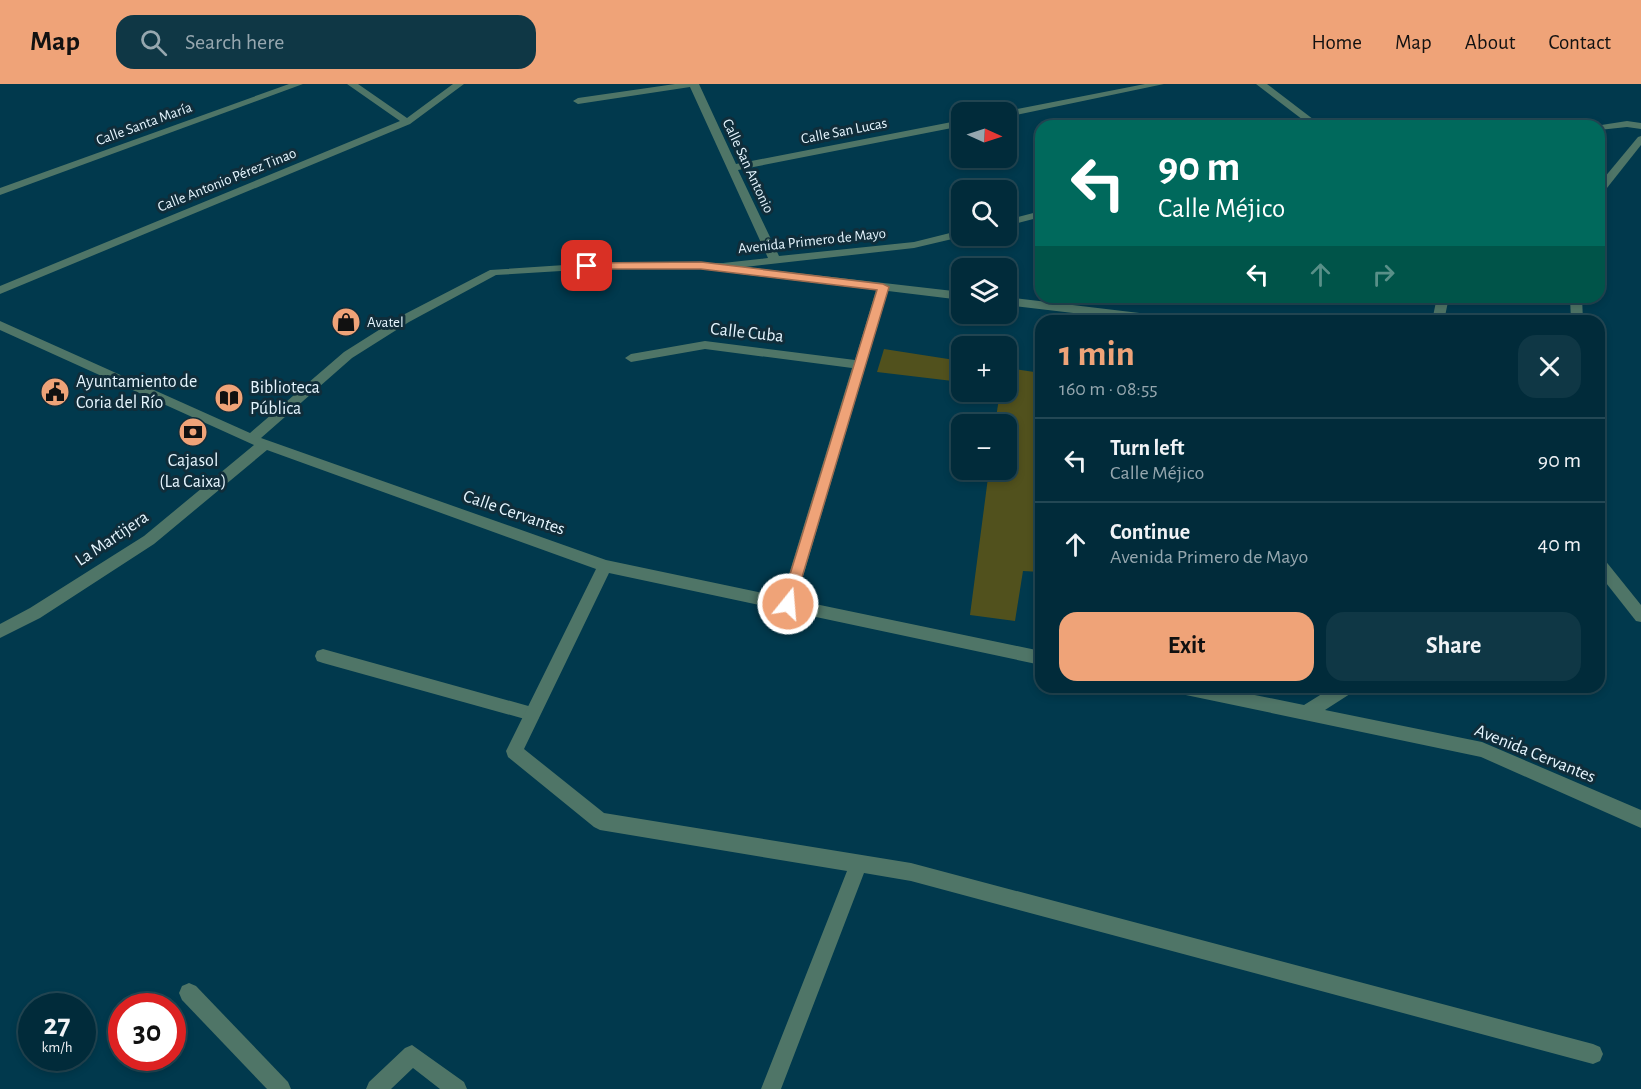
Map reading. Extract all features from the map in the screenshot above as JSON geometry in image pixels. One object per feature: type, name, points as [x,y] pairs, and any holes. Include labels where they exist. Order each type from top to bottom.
[{"type":"street","name":"Calle Santa María","points":[[0,192],[298,84]]},
{"type":"street","points":[[352,84],[407,122]]},
{"type":"street","name":"Calle Antonio Pérez Tinao","points":[[0,291],[407,122],[459,84]]},
{"type":"street","points":[[578,101],[694,84]]},
{"type":"street","name":"Calle San Antonio","points":[[694,84],[775,260]]},
{"type":"street","points":[[1017,112],[1159,84]]},
{"type":"street","points":[[1261,84],[1309,120]]},
{"type":"street","points":[[1605,126],[1627,124],[1641,126]]},
{"type":"street","name":"Calle San Lucas","points":[[733,168],[951,125]]},
{"type":"street","points":[[1605,184],[1641,139]]},
{"type":"street","points":[[1017,220],[1035,216]]},
{"type":"street","name":"Avenida Primero de Mayo","points":[[258,442],[348,355],[405,319],[494,272],[610,265],[723,266],[914,245],[951,236]]},
{"type":"street","points":[[701,266],[951,295]]},
{"type":"street","points":[[788,604],[883,287]]},
{"type":"street","points":[[1017,303],[1120,315]]},
{"type":"street","name":"Calle Cervantes","points":[[0,325],[258,442],[605,566],[1035,657]]},
{"type":"street","name":"Calle Cuba","points":[[631,358],[705,345],[860,365]]},
{"type":"street","name":"La Martijera","points":[[0,630],[35,613],[149,540],[258,442]]},
{"type":"street","points":[[605,566],[514,751],[600,820],[912,872],[1593,1054]]},
{"type":"street","points":[[1605,570],[1641,615]]},
{"type":"street","points":[[323,657],[532,714]]},
{"type":"street","points":[[1212,693],[1306,713],[1338,693]]},
{"type":"street","name":"Avenida Cervantes","points":[[1306,713],[1482,750],[1641,819]]},
{"type":"street","points":[[771,1089],[860,863]]},
{"type":"street","points":[[189,993],[281,1089]]},
{"type":"street","points":[[376,1089],[411,1055],[457,1089]]},
{"type":"shaded area","points":[[884,349],[951,359],[951,381],[877,372]]},
{"type":"shaded area","points":[[1017,369],[1035,372],[1035,572],[1023,571],[1015,621],[970,615],[988,480],[1017,480],[1017,414],[997,414],[998,402],[1017,402]]},
{"type":"place","name":"Avatel","points":[[346,322]]},
{"type":"place","name":"Ayuntamiento de Coria del Río","points":[[55,392]]},
{"type":"place","name":"Biblioteca Pública","points":[[229,398]]},
{"type":"place","name":"Cajasol (La Caixa)","points":[[193,432]]},
{"type":"route","points":[[587,266],[701,266],[883,287],[788,604]]}]
